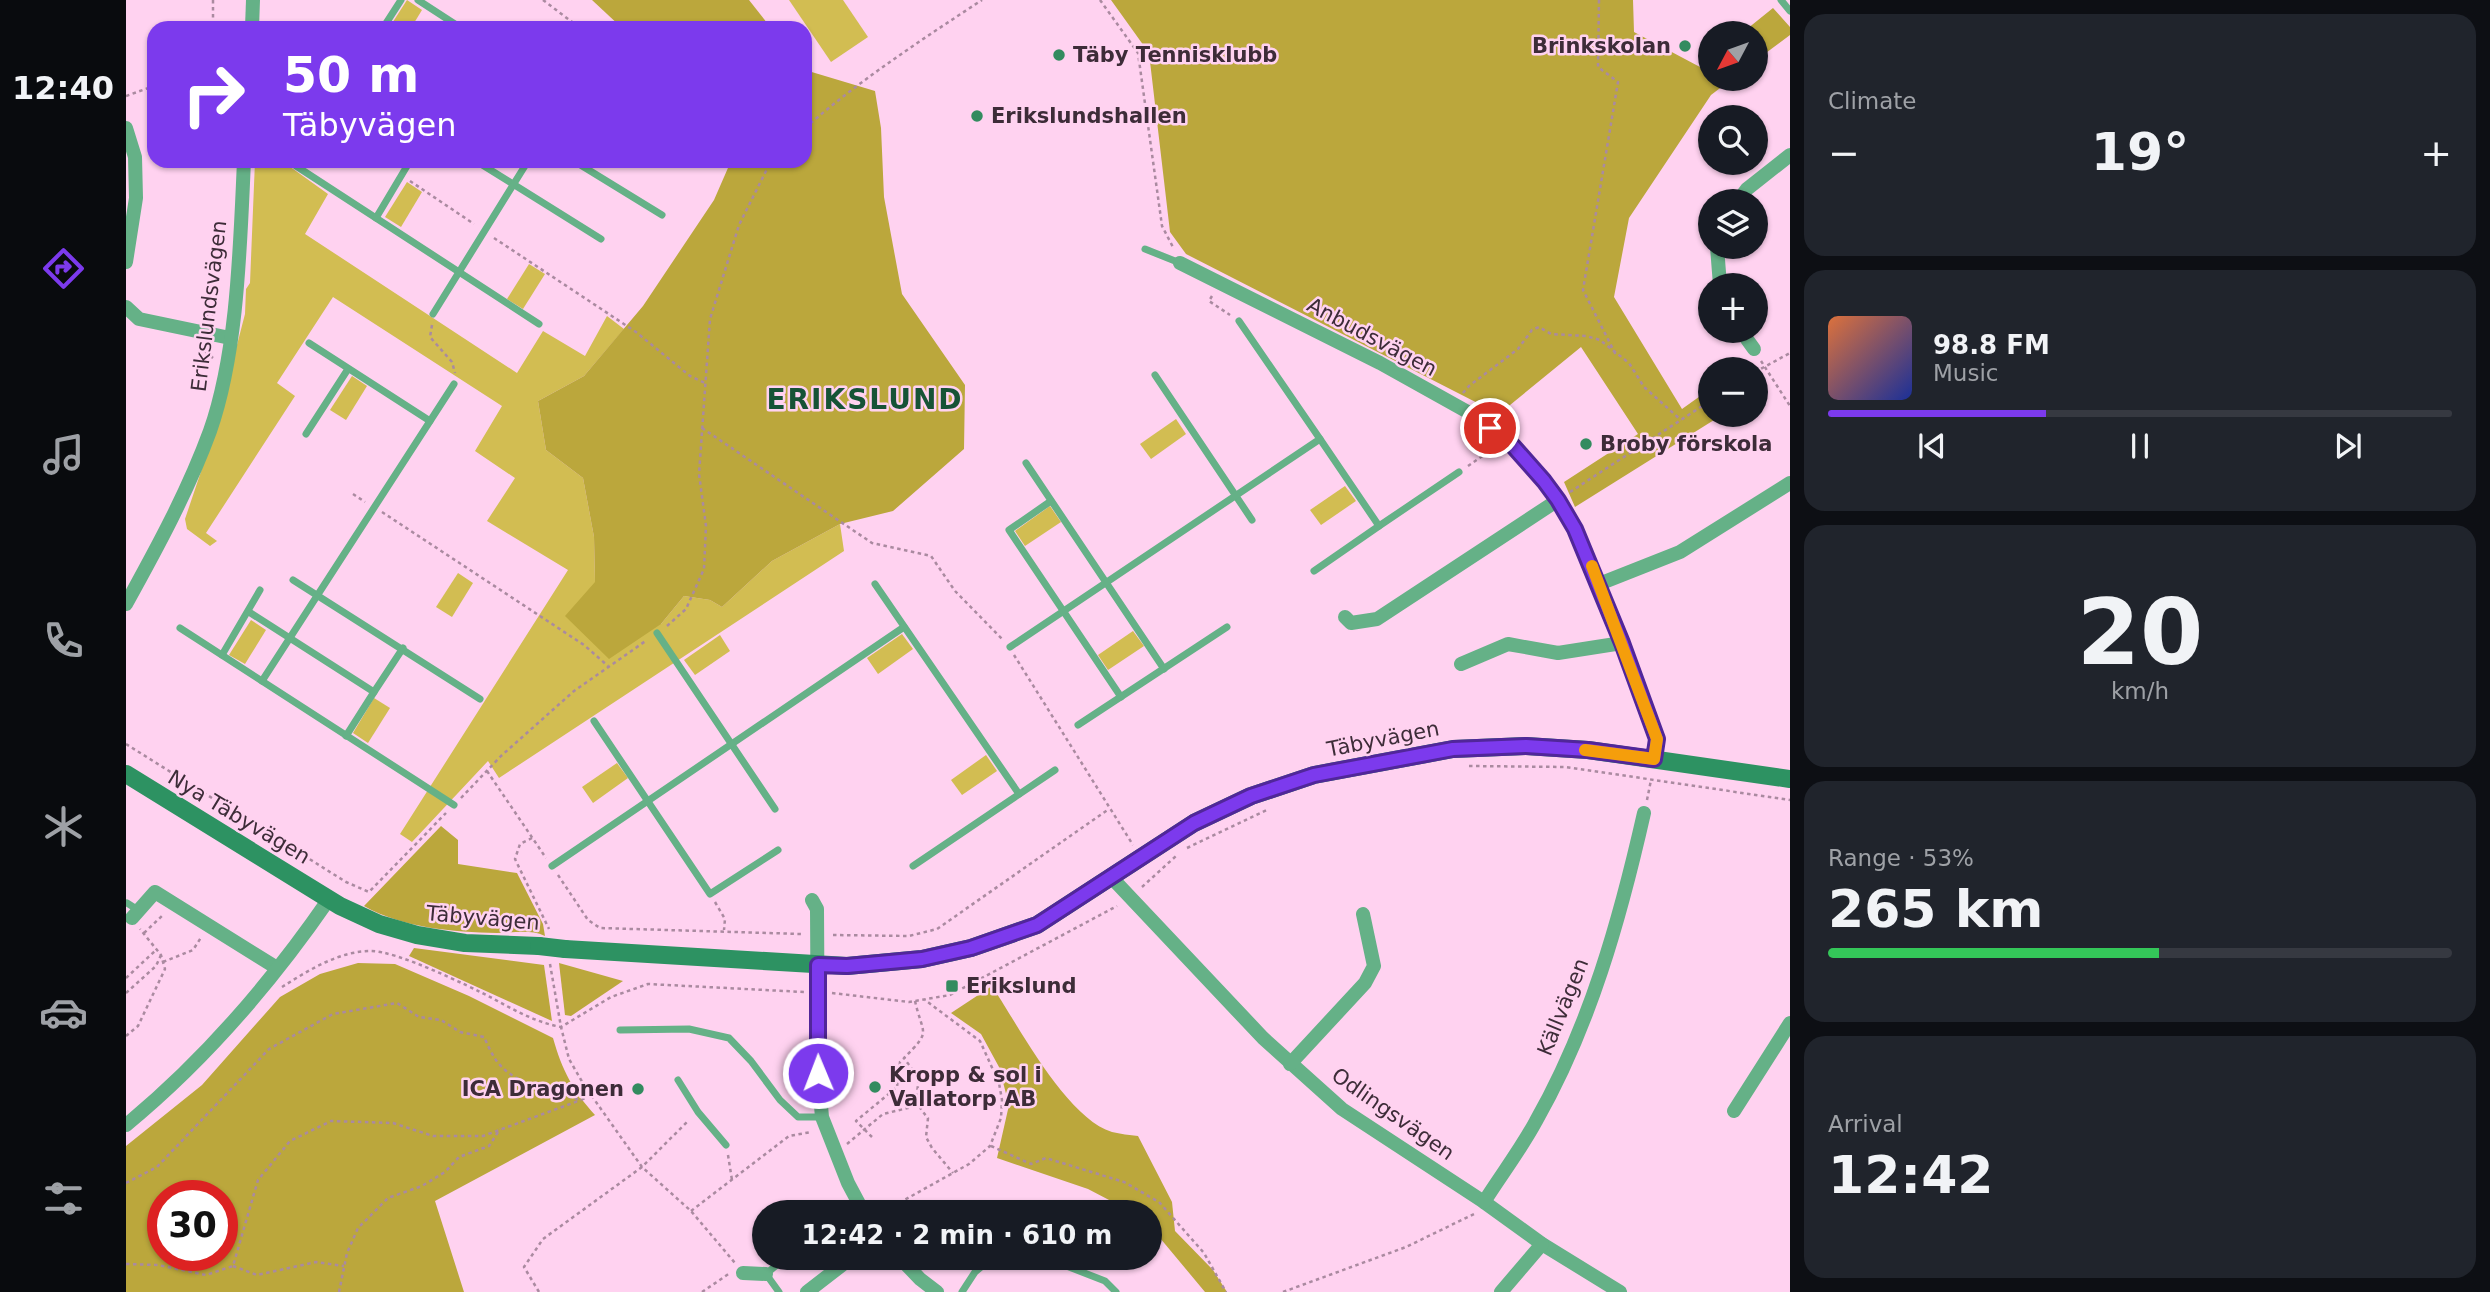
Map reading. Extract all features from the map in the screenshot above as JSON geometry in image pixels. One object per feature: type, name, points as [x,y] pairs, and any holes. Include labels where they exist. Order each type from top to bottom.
[{"type":"main road","name":"Täbyvägen","points":[[329,899],[379,924],[417,935],[465,943],[847,966],[922,959],[971,948],[1037,925],[1194,823],[1251,796],[1314,775],[1453,749],[1526,746],[1588,750],[1790,779]]},
{"type":"main road","name":"Nya Täbyvägen","points":[[126,774],[329,899]]},
{"type":"street","points":[[252,21],[253,0]]},
{"type":"street","points":[[126,128],[135,157],[136,198],[126,262]]},
{"type":"street","points":[[1747,189],[1790,155]]},
{"type":"street","name":"Erikslundsvägen","points":[[126,604],[168,529],[210,430],[225,375],[240,254],[244,168]]},
{"type":"street","name":"Anbudsvägen","points":[[1181,263],[1380,363],[1475,416],[1506,440],[1544,481],[1575,529],[1599,584],[1657,739],[1654,759]]},
{"type":"street","points":[[126,307],[139,319],[230,338]]},
{"type":"street","points":[[1750,343],[1754,349]]},
{"type":"street","points":[[1599,584],[1680,552],[1790,483]]},
{"type":"street","points":[[1345,617],[1351,623],[1377,619],[1558,500]]},
{"type":"street","points":[[1461,664],[1508,644],[1559,653],[1622,643]]},
{"type":"street","name":"Källvägen","points":[[1484,1202],[1536,1121],[1581,1028],[1625,900],[1644,813]]},
{"type":"street","name":"Odlingsvägen","points":[[1112,878],[1262,1038],[1342,1109],[1484,1202],[1542,1244],[1620,1292]]},
{"type":"street","points":[[133,911],[155,892],[277,968]]},
{"type":"street","points":[[126,1125],[181,1078],[234,1022],[329,899]]},
{"type":"street","points":[[812,900],[817,909],[818,1073],[822,1117],[857,1200]]},
{"type":"street","points":[[1290,1064],[1370,975],[1374,966],[1363,914]]},
{"type":"street","points":[[1734,1111],[1790,1023]]},
{"type":"street","points":[[1501,1292],[1542,1244]]},
{"type":"street","points":[[807,1292],[835,1270]]},
{"type":"street","points":[[911,1270],[937,1292]]},
{"type":"street","points":[[743,1273],[766,1275]]},
{"type":"lane","points":[[388,21],[401,0]]},
{"type":"lane","points":[[418,0],[450,21]]},
{"type":"lane","points":[[1781,0],[1790,11]]},
{"type":"lane","points":[[299,168],[539,324]]},
{"type":"lane","points":[[376,218],[406,168]]},
{"type":"lane","points":[[488,168],[601,239]]},
{"type":"lane","points":[[433,314],[523,168]]},
{"type":"lane","points":[[585,168],[662,215]]},
{"type":"lane","points":[[1145,249],[1181,263]]},
{"type":"lane","points":[[1239,321],[1379,526]]},
{"type":"lane","points":[[309,343],[430,421]]},
{"type":"lane","points":[[306,434],[348,369]]},
{"type":"lane","points":[[1155,375],[1252,520]]},
{"type":"lane","points":[[262,681],[454,384]]},
{"type":"lane","points":[[1010,647],[1320,439]]},
{"type":"lane","points":[[1026,463],[1164,669]]},
{"type":"lane","points":[[1314,571],[1459,472]]},
{"type":"lane","points":[[1051,501],[1009,530],[1121,697]]},
{"type":"lane","points":[[293,580],[481,699]]},
{"type":"lane","points":[[875,584],[1019,794]]},
{"type":"lane","points":[[222,655],[260,590]]},
{"type":"lane","points":[[249,612],[374,692]]},
{"type":"lane","points":[[552,866],[904,626]]},
{"type":"lane","points":[[1078,725],[1227,627]]},
{"type":"lane","points":[[180,628],[454,805]]},
{"type":"lane","points":[[657,633],[775,809]]},
{"type":"lane","points":[[346,736],[402,648]]},
{"type":"lane","points":[[594,721],[710,894],[779,850]]},
{"type":"lane","points":[[913,866],[1055,770]]},
{"type":"lane","points":[[620,1030],[689,1029],[730,1038],[780,1100],[798,1117],[822,1117]]},
{"type":"lane","points":[[678,1080],[698,1112],[726,1145]]},
{"type":"lane","points":[[772,1270],[766,1275],[779,1292]]},
{"type":"lane","points":[[962,1292],[977,1270]]},
{"type":"lane","points":[[1077,1270],[1105,1281],[1116,1292]]},
{"type":"path","points":[[213,0],[213,21]]},
{"type":"path","points":[[543,0],[571,21]]},
{"type":"path","points":[[812,122],[908,48],[982,0]]},
{"type":"path","points":[[1100,0],[1138,53],[1162,226],[1181,263]]},
{"type":"path","points":[[1599,0],[1598,67],[1618,82],[1583,290],[1616,355]]},
{"type":"path","points":[[126,96],[147,88]]},
{"type":"path","points":[[126,744],[346,883],[369,892],[487,771],[574,691],[657,633],[686,609],[704,569],[706,526],[699,474],[710,319],[720,279],[739,225],[768,168]]},
{"type":"path","points":[[402,175],[636,332],[690,376],[705,383]]},
{"type":"path","points":[[1219,281],[1209,301],[1239,321]]},
{"type":"path","points":[[215,366],[213,357],[198,345],[205,317],[219,312],[223,303]]},
{"type":"path","points":[[433,314],[430,337],[452,362],[454,384]]},
{"type":"path","points":[[1455,405],[1469,386],[1518,349],[1532,330],[1539,327],[1551,334],[1586,336],[1600,340],[1629,363],[1644,387],[1681,420]]},
{"type":"path","points":[[1754,349],[1758,357]]},
{"type":"path","points":[[1768,365],[1790,353]]},
{"type":"path","points":[[1768,373],[1790,406]]},
{"type":"path","points":[[1558,500],[1698,409]]},
{"type":"path","points":[[702,428],[872,543],[931,556],[955,591],[1010,647],[1141,858]]},
{"type":"path","points":[[1459,472],[1506,440]]},
{"type":"path","points":[[353,494],[584,645],[608,667]]},
{"type":"path","points":[[1461,766],[1566,767],[1790,800]]},
{"type":"path","points":[[487,771],[532,838],[520,844],[515,859],[550,932]]},
{"type":"path","points":[[1644,813],[1651,780]]},
{"type":"path","points":[[273,992],[313,968],[353,953],[373,951],[394,956],[466,984],[541,1024],[561,1027],[611,997],[648,985],[817,992],[915,1001],[950,995],[1130,898],[1181,851],[1270,808]]},
{"type":"path","points":[[710,894],[725,919],[724,930]]},
{"type":"path","points":[[126,1036],[138,1026],[164,969],[161,956],[144,933],[133,911]]},
{"type":"path","points":[[144,933],[166,912]]},
{"type":"path","points":[[163,962],[193,950],[202,935]]},
{"type":"path","points":[[551,949],[561,1027],[569,1059],[642,1167],[691,1211],[743,1273]]},
{"type":"path","points":[[126,978],[156,950]]},
{"type":"path","points":[[126,993],[156,966],[161,956]]},
{"type":"path","points":[[904,1200],[969,1164],[990,1146],[1001,1118],[999,1083],[980,1041],[924,999]]},
{"type":"path","points":[[872,1137],[856,1121],[897,1087],[900,1062],[922,1040],[925,1033],[915,1001]]},
{"type":"path","points":[[126,1183],[157,1167],[269,1049],[333,1014],[397,1003],[419,1017],[441,1020],[460,1032],[484,1037],[495,1059],[512,1076],[558,1095],[581,1100]]},
{"type":"path","points":[[904,1058],[919,1079],[917,1106],[928,1118],[926,1138],[953,1172]]},
{"type":"path","points":[[238,1249],[258,1180],[290,1141],[331,1121],[393,1123],[433,1136],[483,1136],[591,1095]]},
{"type":"path","points":[[836,1153],[883,1115],[917,1106]]},
{"type":"path","points":[[539,1292],[524,1267],[543,1239],[642,1167],[698,1112]]},
{"type":"path","points":[[339,1292],[344,1266],[358,1228],[388,1198],[422,1186],[445,1172],[459,1157],[489,1146],[500,1129]]},
{"type":"path","points":[[691,1211],[789,1136],[811,1132]]},
{"type":"path","points":[[726,1145],[732,1180]]},
{"type":"path","points":[[990,1146],[1031,1164],[1046,1158],[1124,1182],[1159,1202],[1204,1254],[1226,1292]]},
{"type":"path","points":[[1283,1292],[1406,1247],[1478,1212],[1484,1202]]},
{"type":"path","points":[[238,1268],[257,1275],[316,1262],[344,1266]]},
{"type":"path","points":[[126,1264],[147,1265]]},
{"type":"path","points":[[187,1271],[206,1275],[218,1271]]},
{"type":"path","points":[[702,1292],[731,1272],[743,1273]]},
{"type":"shaded area","points":[[407,0],[422,10],[415,21],[394,21]]},
{"type":"shaded area","points":[[592,0],[749,0],[766,21],[614,21]]},
{"type":"shaded area","points":[[789,0],[843,0],[868,37],[831,62],[812,34],[812,21],[803,21]]},
{"type":"shaded area","points":[[1111,0],[1633,0],[1634,32],[1698,66],[1698,91],[1716,91],[1704,105],[1698,105],[1698,114],[1629,218],[1614,297],[1682,409],[1698,398],[1698,427],[1703,427],[1575,507],[1564,482],[1638,434],[1581,347],[1499,414],[1186,254],[1170,232],[1149,53]]},
{"type":"shaded area","points":[[1773,8],[1790,27],[1790,35],[1768,51],[1768,21],[1757,21]]},
{"type":"shaded area","points":[[812,72],[875,91],[881,128],[884,197],[902,294],[965,385],[964,449],[893,511],[840,524],[772,561],[722,607],[710,600],[684,596],[661,624],[609,659],[565,616],[595,582],[594,537],[583,478],[546,450],[538,401],[584,376],[643,306],[714,200],[728,168],[812,168]]},
{"type":"shaded area","points":[[255,168],[292,168],[328,194],[305,234],[517,373],[543,331],[585,356],[607,316],[624,329],[584,376],[538,401],[546,450],[583,478],[594,537],[595,582],[661,624],[684,596],[710,600],[722,607],[772,561],[840,524],[844,551],[499,778],[488,761],[412,842],[400,834],[568,570],[487,521],[515,478],[475,451],[502,406],[333,297],[277,383],[295,396],[206,533],[217,541],[210,546],[187,529],[185,519],[215,430],[245,314],[246,289],[250,283]]},
{"type":"shaded area","points":[[407,182],[422,192],[401,227],[385,217]]},
{"type":"shaded area","points":[[529,264],[545,274],[523,309],[507,299]]},
{"type":"shaded area","points":[[352,376],[367,386],[346,420],[330,410]]},
{"type":"shaded area","points":[[1176,419],[1186,434],[1151,459],[1140,444]]},
{"type":"shaded area","points":[[1345,486],[1356,501],[1321,525],[1310,510]]},
{"type":"shaded area","points":[[1050,506],[1061,522],[1025,546],[1015,531]]},
{"type":"shaded area","points":[[458,573],[473,583],[452,617],[436,607]]},
{"type":"shaded area","points":[[251,620],[266,630],[245,664],[229,655]]},
{"type":"shaded area","points":[[1133,631],[1144,646],[1108,670],[1098,655]]},
{"type":"shaded area","points":[[902,634],[913,649],[878,674],[867,658]]},
{"type":"shaded area","points":[[720,635],[730,651],[695,675],[684,660]]},
{"type":"shaded area","points":[[374,698],[390,708],[368,743],[353,733]]},
{"type":"shaded area","points":[[986,755],[997,771],[962,795],[951,780]]},
{"type":"shaded area","points":[[617,763],[628,778],[593,803],[582,787]]},
{"type":"shaded area","points":[[441,826],[458,840],[458,864],[517,873],[543,924],[545,936],[528,932],[446,930],[412,924],[364,906]]},
{"type":"shaded area","points":[[414,948],[544,965],[552,1021],[409,956]]},
{"type":"shaded area","points":[[358,963],[395,964],[469,996],[553,1038],[569,1080],[595,1115],[435,1201],[464,1292],[126,1292],[126,1146],[202,1085],[280,997],[320,974]]},
{"type":"shaded area","points":[[559,963],[623,981],[571,1016],[565,1015]]},
{"type":"shaded area","points":[[992,986],[1044,1068],[1077,1109],[1112,1132],[1138,1136],[1172,1202],[1175,1231],[1213,1270],[1227,1292],[1205,1292],[1162,1240],[1162,1200],[1109,1200],[1088,1189],[997,1158],[1009,1105],[999,1067],[981,1034],[951,1013]]},
{"type":"slow traffic","points":[[1585,750],[1654,759],[1657,739],[1592,566]]},
{"type":"place","name":"Brinkskolan","points":[[1685,46]]},
{"type":"place","name":"Täby Tennisklubb","points":[[1059,55]]},
{"type":"place","name":"Erikslundshallen","points":[[977,116]]},
{"type":"place","name":"Broby förskola","points":[[1586,444]]},
{"type":"place","name":"Erikslund","points":[[952,986]]},
{"type":"place","name":"Kropp & sol i Vallatorp AB","points":[[875,1087]]},
{"type":"place","name":"ICA Dragonen","points":[[638,1089]]},
{"type":"district","name":"ERIKSLUND","points":[[865,399]]},
{"type":"route","points":[[818,1073],[818,965],[847,966],[922,959],[971,948],[1037,925],[1194,823],[1251,796],[1314,775],[1453,749],[1526,746],[1588,750],[1654,759],[1657,739],[1599,584],[1575,529],[1544,481],[1513,446],[1490,428]]}]
